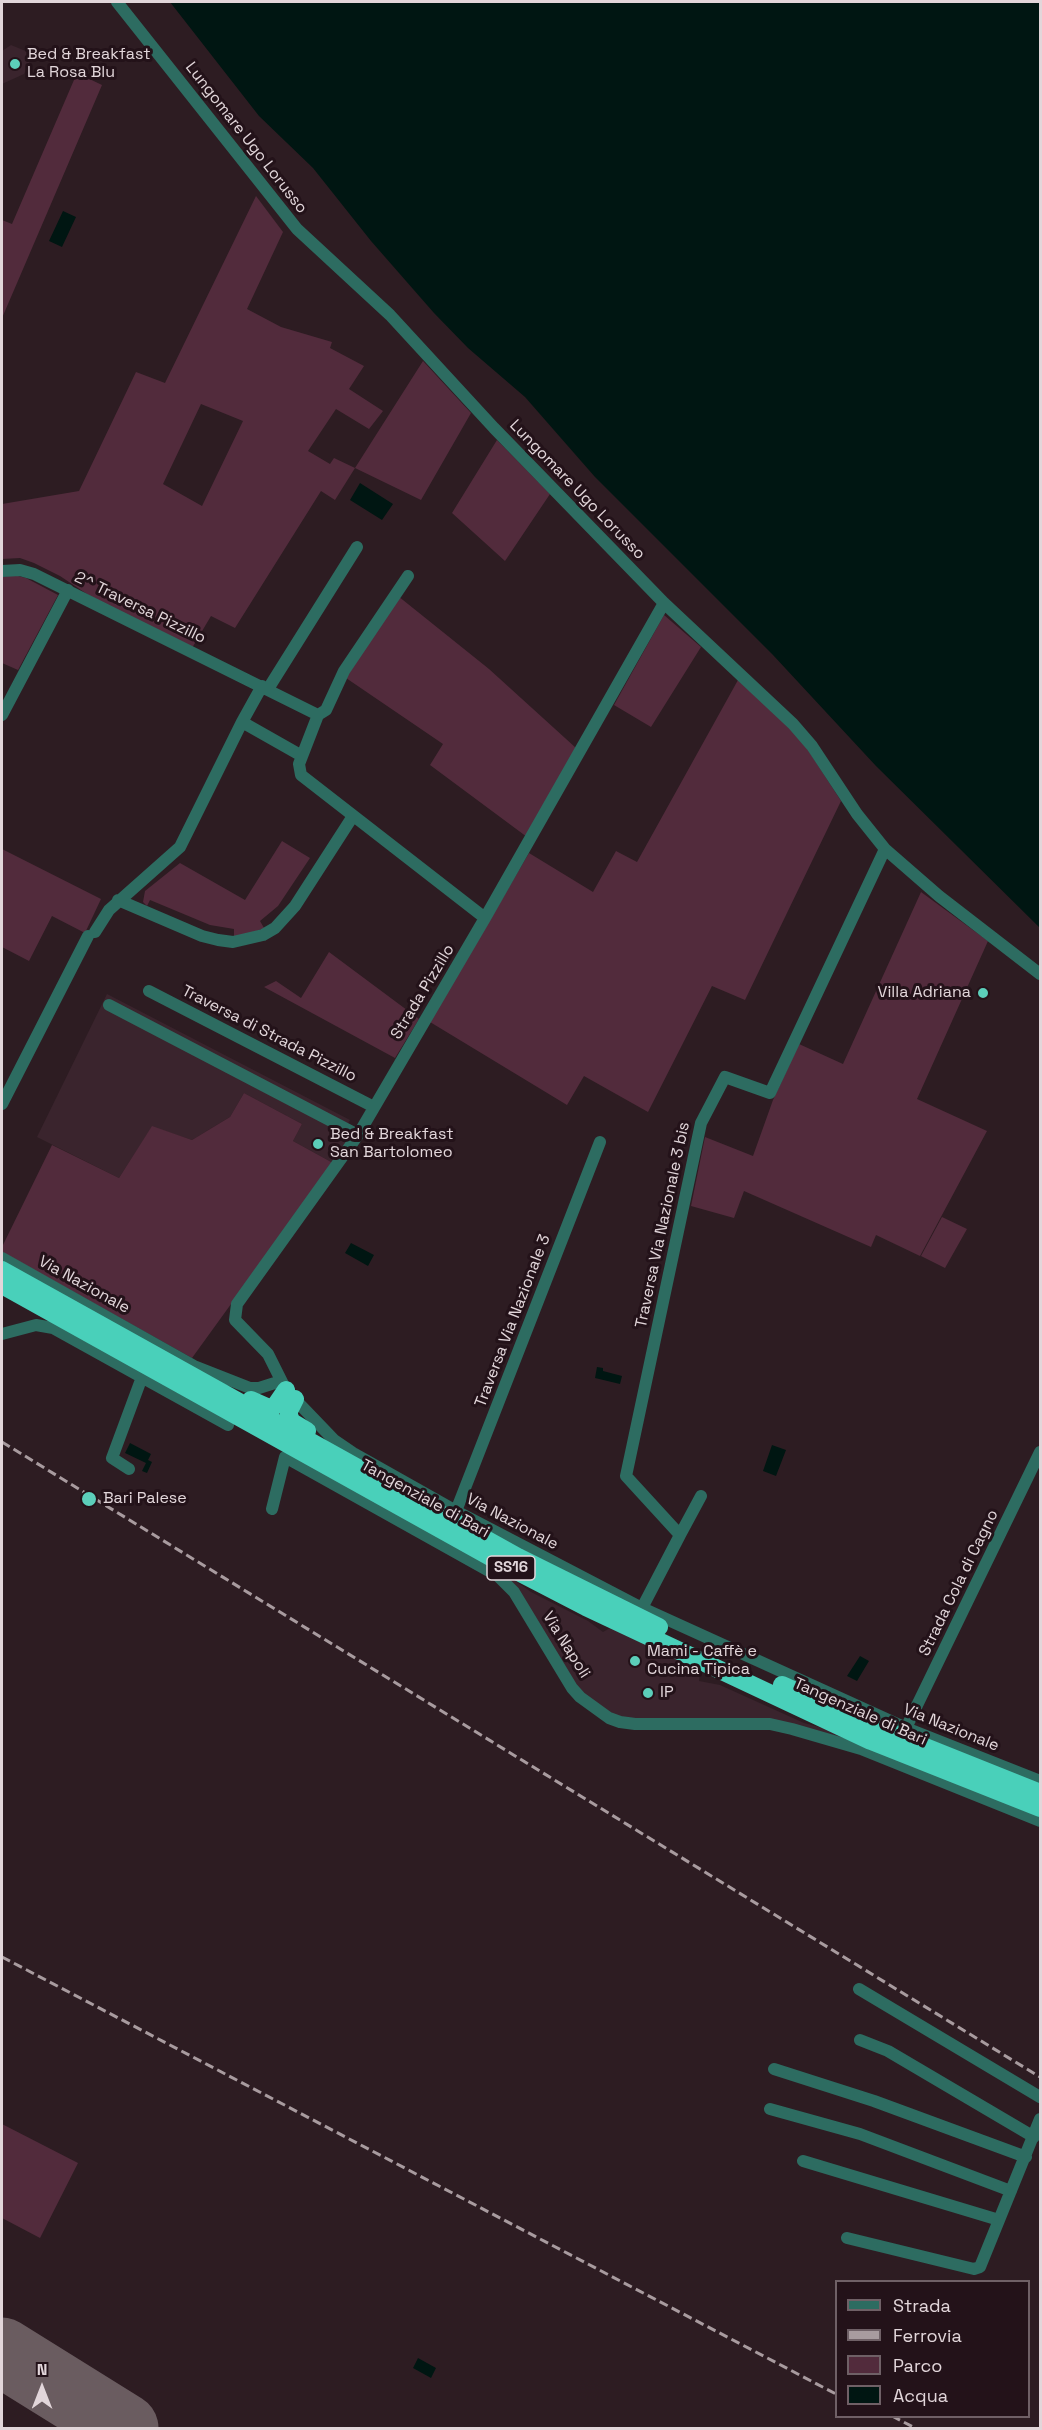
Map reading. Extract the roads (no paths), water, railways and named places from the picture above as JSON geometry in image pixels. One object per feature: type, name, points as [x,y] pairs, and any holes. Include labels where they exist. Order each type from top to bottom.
[{"type":"highway","name":"Tangenziale di Bari","points":[[2,1270],[518,1557],[678,1636],[873,1726],[1041,1792]]},
{"type":"highway","name":"Tangenziale di Bari","points":[[2,1286],[501,1563],[586,1607],[861,1736],[1041,1808]]},
{"type":"highway","points":[[183,1371],[219,1383],[269,1408],[275,1406],[287,1390]]},
{"type":"highway","points":[[287,1390],[292,1422],[310,1433],[321,1449]]},
{"type":"street","name":"Lungomare Ugo Lorusso","points":[[117,2],[297,229],[390,315],[494,428],[664,603],[793,724],[812,746],[857,814],[885,849],[939,896],[1041,974]]},
{"type":"street","points":[[2,1104],[91,934],[118,900],[180,847],[242,722],[357,547]]},
{"type":"street","name":"2^ Traversa Pizzillo","points":[[2,571],[20,570],[68,591],[318,715]]},
{"type":"street","points":[[408,576],[344,671],[326,710],[318,715],[299,764],[301,775],[485,918]]},
{"type":"street","points":[[2,715],[68,591]]},
{"type":"street","name":"Strada Pizzillo","points":[[287,1390],[268,1354],[239,1327],[234,1312],[237,1304],[358,1135],[485,918],[664,603]]},
{"type":"street","points":[[242,722],[302,756]]},
{"type":"street","points":[[118,900],[202,936],[218,940],[233,942],[263,935],[275,928],[291,912],[354,816]]},
{"type":"street","name":"Traversa Via Nazionale 3 bis","points":[[680,1535],[626,1476],[701,1123],[725,1077],[770,1093],[885,849]]},
{"type":"street","name":"Traversa di Strada Pizzillo","points":[[149,991],[374,1107]]},
{"type":"street","points":[[109,1005],[358,1135]]},
{"type":"street","name":"Traversa Via Nazionale 3","points":[[456,1511],[600,1142]]},
{"type":"street","name":"Via Nazionale","points":[[2,1258],[194,1366],[250,1388],[287,1390],[334,1440],[456,1511],[642,1608],[906,1728],[1041,1782]]},
{"type":"street","points":[[2,1334],[36,1325],[53,1328],[228,1425]]},
{"type":"street","points":[[129,1469],[112,1458],[142,1377]]},
{"type":"street","name":"Strada Cola di Cagno","points":[[906,1728],[1041,1452]]},
{"type":"street","name":"Via Napoli","points":[[272,1509],[285,1457],[498,1576],[514,1592],[572,1688],[580,1697],[609,1718],[635,1724],[770,1724],[792,1729],[861,1749],[1041,1821]]},
{"type":"street","points":[[642,1608],[701,1496]]},
{"type":"street","points":[[859,1989],[1041,2097]]},
{"type":"street","points":[[860,2040],[888,2051],[1034,2137]]},
{"type":"street","points":[[774,2069],[874,2100],[1026,2157]]},
{"type":"street","points":[[770,2109],[860,2134],[1011,2192]]},
{"type":"street","points":[[847,2238],[974,2269],[980,2267],[1041,2119]]},
{"type":"street","points":[[803,2161],[999,2220]]},
{"type":"water","points":[[170,2],[1040,2],[1040,928],[876,766],[773,655],[595,477],[525,397],[468,348],[434,313],[371,241],[313,168],[259,116]]},
{"type":"water","points":[[63,211],[76,217],[62,247],[49,241]]},
{"type":"water","points":[[360,483],[393,504],[382,520],[350,500]]},
{"type":"water","points":[[351,1243],[374,1255],[368,1266],[345,1253]]},
{"type":"water","points":[[597,1367],[622,1376],[620,1384],[595,1378]]},
{"type":"water","points":[[130,1443],[151,1454],[148,1460],[152,1462],[147,1473],[142,1471],[146,1463],[125,1453]]},
{"type":"water","points":[[772,1445],[786,1450],[776,1476],[763,1471]]},
{"type":"water","points":[[860,1656],[869,1661],[857,1681],[847,1676]]},
{"type":"water","points":[[418,2358],[436,2368],[431,2378],[413,2368]]},
{"type":"railway","points":[[2,1442],[1040,2077]]},
{"type":"railway","points":[[2,1957],[835,2393]]},
{"type":"railway","points":[[896,2418],[915,2428]]},
{"type":"place","name":"Bed & Breakfast La Rosa Blu","points":[[15,64]]},
{"type":"place","name":"Villa Adriana","points":[[983,993]]},
{"type":"place","name":"Bed & Breakfast San Bartolomeo","points":[[318,1144]]},
{"type":"place","name":"Bari Palese","points":[[89,1499]]},
{"type":"place","name":"Mami - Caffè e Cucina Tipica","points":[[635,1661]]},
{"type":"place","name":"IP","points":[[648,1693]]}]
